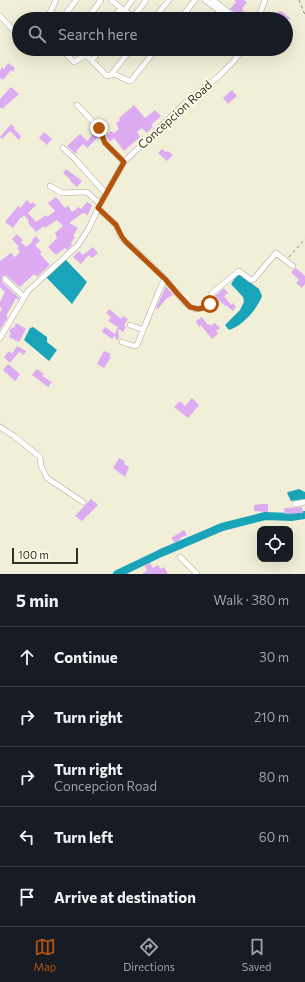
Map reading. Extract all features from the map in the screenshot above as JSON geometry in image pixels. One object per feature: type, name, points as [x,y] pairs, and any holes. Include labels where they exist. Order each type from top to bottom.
[{"type":"street","points":[[50,12],[56,0]]},
{"type":"street","points":[[67,12],[76,0]]},
{"type":"street","points":[[92,12],[101,0]]},
{"type":"street","points":[[111,0],[126,12]]},
{"type":"street","points":[[122,12],[132,0]]},
{"type":"street","points":[[138,12],[146,0]]},
{"type":"street","points":[[160,12],[169,0]]},
{"type":"street","points":[[186,12],[195,0]]},
{"type":"street","points":[[205,0],[222,12]]},
{"type":"street","points":[[213,0],[224,12]]},
{"type":"street","points":[[261,12],[265,0]]},
{"type":"street","points":[[0,16],[12,29]]},
{"type":"street","points":[[68,56],[74,62],[84,56]]},
{"type":"street","points":[[87,56],[107,76],[117,75],[131,81],[151,56]]},
{"type":"street","points":[[92,60],[95,56]]},
{"type":"street","points":[[111,75],[126,56]]},
{"type":"street","name":"Concepcion Road","points":[[0,338],[28,291],[78,245],[89,228],[99,206],[124,162],[186,102],[224,71],[237,56]]},
{"type":"street","points":[[78,104],[99,128],[105,143],[124,162]]},
{"type":"street","points":[[63,148],[75,158],[106,194]]},
{"type":"street","points":[[50,186],[62,193],[88,193],[116,225],[126,242],[165,279],[190,307],[198,309],[210,304],[212,293],[239,271],[251,280],[254,279],[275,254],[278,254],[293,266]]},
{"type":"street","points":[[5,279],[24,297]]},
{"type":"street","points":[[122,342],[136,346],[165,279]]},
{"type":"street","points":[[130,325],[143,330]]},
{"type":"street","points":[[0,427],[40,457],[41,466],[46,478],[83,502]]},
{"type":"street","points":[[295,504],[305,502]]},
{"type":"street","points":[[180,557],[197,574]]},
{"type":"path","points":[[299,0],[305,15]]},
{"type":"path","points":[[286,260],[305,239]]},
{"type":"water","points":[[65,259],[87,282],[72,304],[46,277]]},
{"type":"water","points":[[238,273],[259,289],[262,296],[257,306],[249,316],[239,325],[229,330],[225,325],[240,310],[244,302],[243,297],[231,284]]},
{"type":"water","points":[[33,327],[47,337],[47,342],[57,350],[49,361],[24,340],[30,328]]},
{"type":"water","points":[[299,489],[305,492],[305,499],[291,501],[287,493]]},
{"type":"building","points":[[234,0],[244,0],[247,2],[242,9],[245,12],[234,12],[230,9],[236,2]]},
{"type":"building","points":[[8,63],[15,68],[13,72],[11,70],[3,80],[0,78],[0,71],[2,67],[4,69]]},
{"type":"building","points":[[11,87],[19,94],[2,109],[0,107],[0,99]]},
{"type":"building","points":[[232,90],[237,96],[228,104],[223,98]]},
{"type":"building","points":[[134,105],[145,118],[155,110],[161,116],[151,125],[153,127],[147,133],[142,128],[137,132],[140,137],[124,151],[114,138],[110,142],[106,136],[111,131],[114,133],[119,129],[116,123],[120,120],[119,118]]},
{"type":"building","points":[[11,124],[21,136],[19,140],[10,131],[2,139],[0,137]]},
{"type":"building","points":[[44,132],[52,139],[47,145],[39,138]]},
{"type":"building","points":[[94,133],[98,137],[87,148],[83,144],[76,151],[76,154],[67,146],[80,134],[87,141]]},
{"type":"building","points":[[162,149],[173,155],[167,161],[158,153]]},
{"type":"building","points":[[66,169],[82,181],[77,187],[63,173]]},
{"type":"building","points":[[56,197],[65,208],[68,206],[72,212],[79,207],[81,209],[87,202],[92,205],[88,215],[83,213],[69,223],[78,228],[73,236],[75,237],[71,243],[72,245],[67,250],[65,248],[56,255],[48,247],[57,238],[55,233],[63,226],[57,220],[45,228],[44,226],[36,232],[28,223],[29,221],[24,215],[13,228],[5,222],[18,206],[20,208],[27,200],[31,204],[33,202],[36,205],[28,213],[36,222],[46,215],[47,217],[55,211],[48,203]]},
{"type":"building","points":[[17,234],[23,240],[21,242],[26,247],[36,236],[40,241],[35,245],[42,252],[40,254],[50,265],[37,277],[34,274],[20,287],[7,276],[4,275],[2,277],[2,282],[19,298],[18,300],[16,298],[6,316],[8,317],[0,330],[0,313],[2,308],[0,307],[0,302],[5,292],[0,287],[0,261],[11,253],[15,257],[20,252],[17,248],[19,247],[12,239]]},
{"type":"building","points":[[93,247],[98,253],[92,258],[89,255],[81,264],[73,257],[79,251],[83,255]]},
{"type":"building","points":[[296,268],[305,276],[305,284],[302,288],[296,283],[299,280],[291,272]]},
{"type":"building","points":[[166,286],[173,295],[166,299],[158,309],[156,308]]},
{"type":"building","points":[[224,288],[228,293],[224,296],[231,305],[233,303],[236,307],[233,311],[226,305],[225,306],[215,296]]},
{"type":"building","points":[[109,309],[121,319],[123,316],[128,319],[124,325],[126,327],[123,332],[118,329],[119,339],[116,340],[115,335],[112,339],[102,332],[105,327],[115,334],[118,327],[108,321],[111,317],[106,313]]},
{"type":"building","points":[[202,317],[208,325],[209,324],[211,326],[215,323],[220,328],[216,331],[218,334],[212,339],[201,325],[199,327],[196,321]]},
{"type":"building","points":[[16,323],[26,329],[19,342],[9,337],[11,333],[9,332],[12,327],[14,328]]},
{"type":"building","points":[[17,346],[26,351],[24,355],[19,352],[10,363],[4,357],[9,351],[12,354]]},
{"type":"building","points":[[104,351],[111,354],[109,357],[111,357],[104,368],[97,364]]},
{"type":"building","points":[[8,364],[20,374],[15,381],[3,370]]},
{"type":"building","points":[[37,369],[44,374],[42,376],[52,382],[48,387],[32,375]]},
{"type":"building","points":[[192,398],[199,405],[188,418],[174,407],[180,401],[185,406]]},
{"type":"building","points":[[119,458],[125,461],[124,464],[129,467],[125,477],[113,468]]},
{"type":"building","points":[[91,499],[98,505],[82,521],[75,516]]},
{"type":"building","points":[[268,504],[268,512],[254,511],[254,505]]},
{"type":"building","points":[[302,507],[303,513],[285,514],[284,508]]},
{"type":"building","points":[[184,530],[187,535],[180,538],[180,540],[175,543],[171,538]]},
{"type":"building","points":[[150,563],[153,568],[158,565],[161,569],[164,567],[168,574],[142,574],[147,571],[145,565]]},
{"type":"waterway","points":[[117,574],[222,527],[265,516],[291,517],[305,515]]},
{"type":"route","points":[[99,128],[105,143],[124,162],[98,208],[116,225],[126,242],[156,269],[190,307],[198,309],[210,304]]}]
